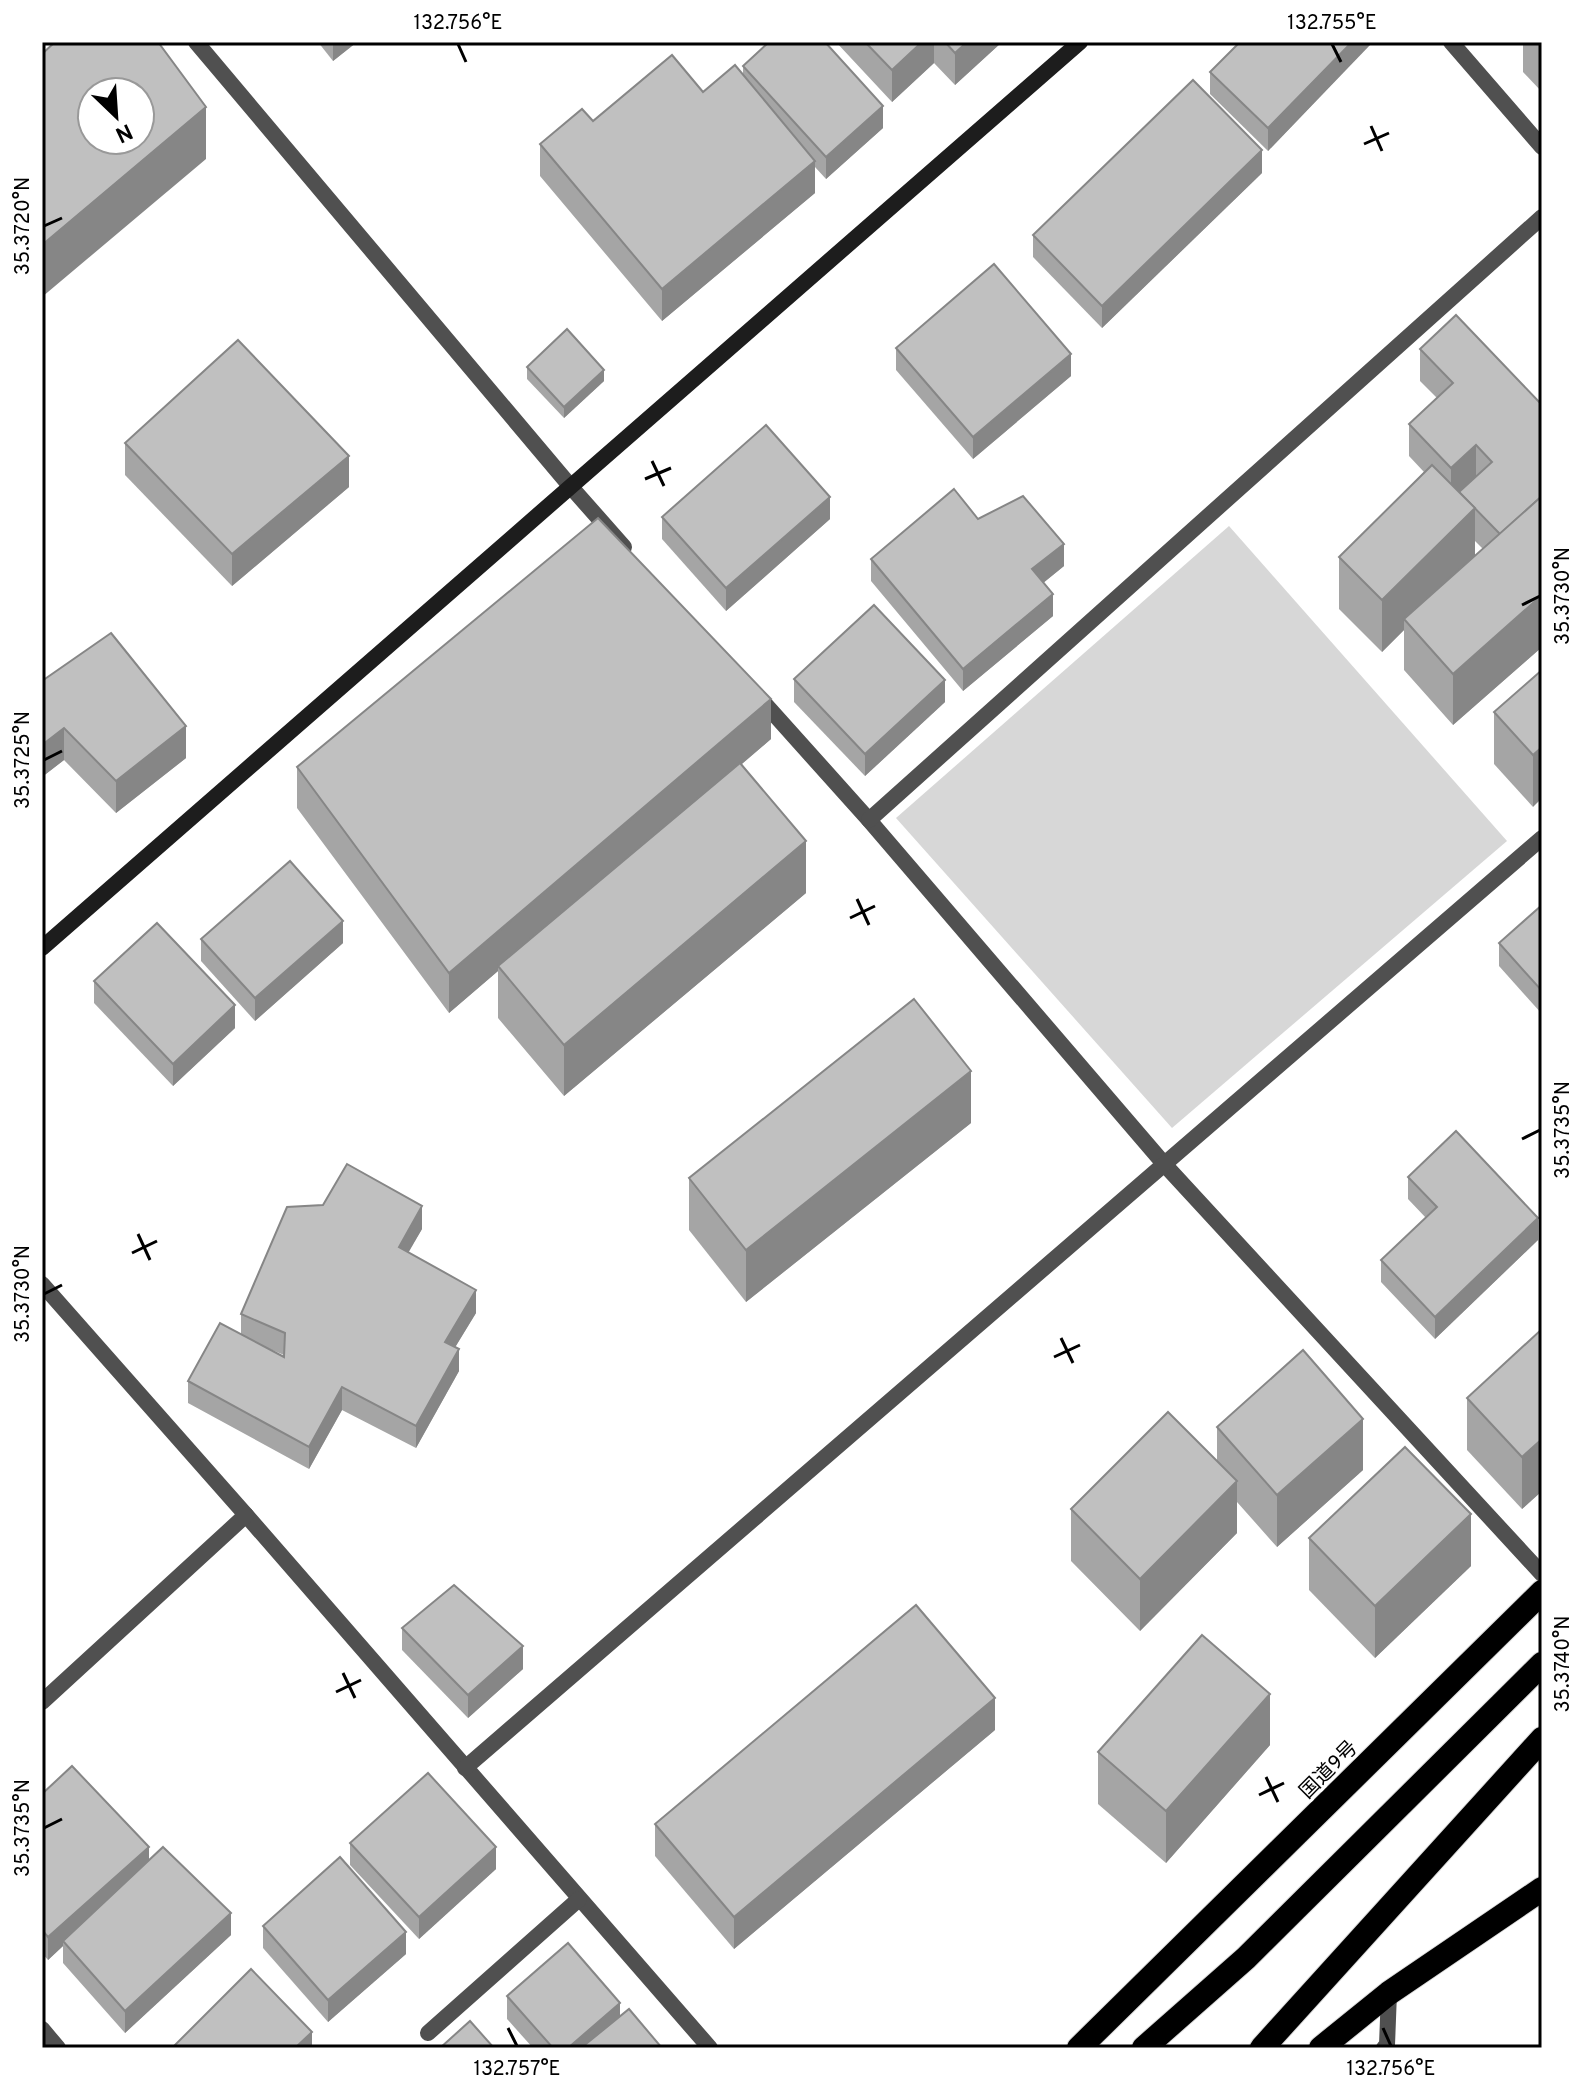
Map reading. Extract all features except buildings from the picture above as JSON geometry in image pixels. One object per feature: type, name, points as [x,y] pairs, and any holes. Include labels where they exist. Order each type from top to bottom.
[{"type":"highway","name":"国道9号","points":[[1079,2048],[1542,1592]]},
{"type":"highway","points":[[1144,2048],[1246,1958],[1542,1664]]},
{"type":"highway","points":[[1262,2048],[1542,1739]]},
{"type":"highway","points":[[1321,2048],[1389,1993],[1542,1889]]},
{"type":"street","points":[[196,42],[634,558]]},
{"type":"street","points":[[42,948],[1080,42]]},
{"type":"street","points":[[1451,42],[1542,147]]},
{"type":"street","points":[[869,820],[1542,217]]},
{"type":"street","points":[[751,689],[869,820],[1165,1165],[1542,1574]]},
{"type":"street","points":[[465,1768],[1542,838]]},
{"type":"street","points":[[42,1284],[710,2048]]},
{"type":"street","points":[[42,1702],[246,1515]]},
{"type":"street","points":[[428,2033],[579,1899]]},
{"type":"street","points":[[1384,2048],[1387,2045],[1389,1993]]},
{"type":"street","points":[[42,2029],[58,2048]]},
{"type":"shaded area","points":[[1229,526],[1507,841],[1172,1128],[896,818]]}]
